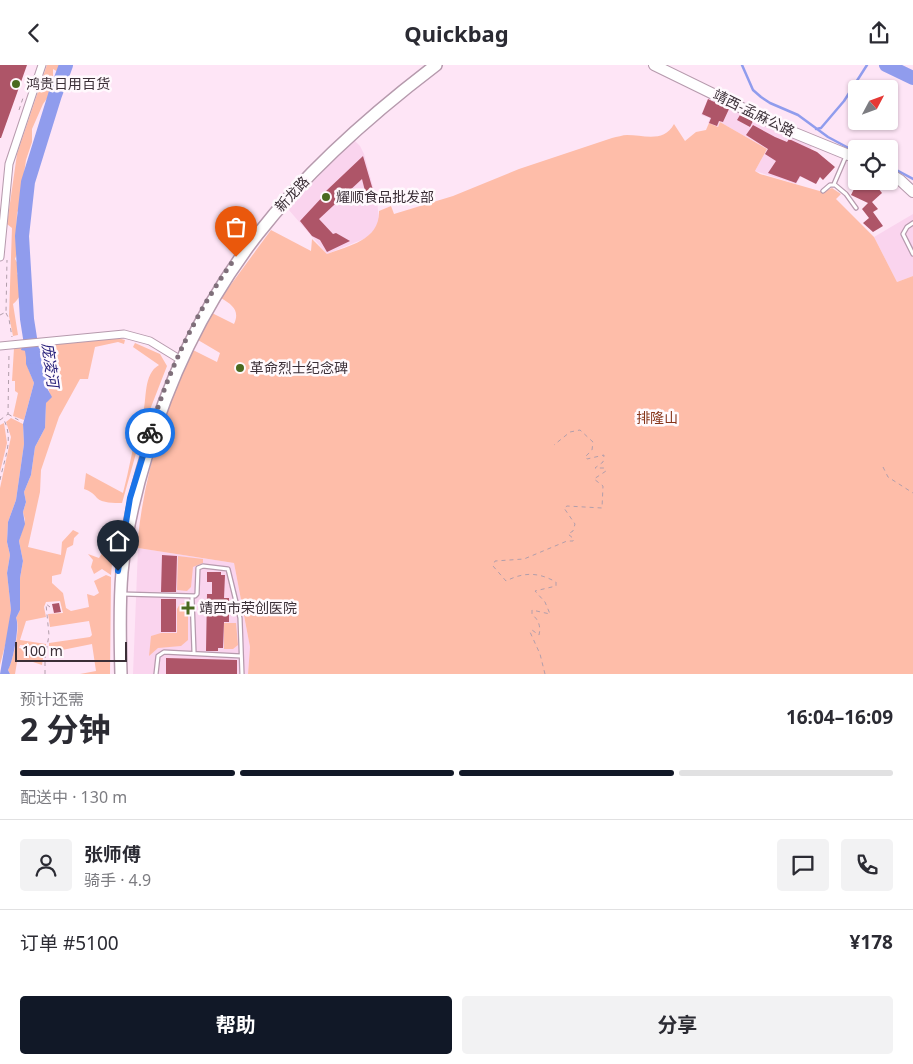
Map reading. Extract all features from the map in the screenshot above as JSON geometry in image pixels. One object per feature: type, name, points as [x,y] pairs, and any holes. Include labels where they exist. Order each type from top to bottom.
[{"type":"main road","name":"新龙路","points":[[116,674],[121,552],[130,498],[155,413],[179,359],[223,275],[278,204],[354,128],[431,65]]},
{"type":"main road","name":"新龙路","points":[[179,359],[226,276],[280,206],[356,131],[436,65]]},
{"type":"main road","name":"靖西-孟麻公路","points":[[654,65],[785,129],[848,154]]},
{"type":"main road","points":[[898,179],[913,192]]},
{"type":"main road","name":"新龙路","points":[[119,594],[121,674]]},
{"type":"street","points":[[3,258],[9,187],[8,168],[42,65]]},
{"type":"street","points":[[0,165],[8,168]]},
{"type":"street","points":[[0,346],[97,335],[129,334],[150,341],[179,359]]},
{"type":"lane","points":[[834,185],[837,172],[848,160]]},
{"type":"lane","points":[[823,191],[830,185],[834,185]]},
{"type":"lane","points":[[834,185],[846,194],[856,209]]},
{"type":"lane","points":[[913,223],[907,227],[903,234],[913,254]]},
{"type":"lane","points":[[119,594],[192,597],[197,594],[198,568],[203,565],[228,569],[240,619],[242,674]]},
{"type":"lane","points":[[192,597],[194,652]]},
{"type":"lane","points":[[156,674],[156,661],[160,653],[194,652],[241,655]]},
{"type":"path","points":[[0,420],[4,419],[8,414],[9,349],[14,344],[6,313],[3,258]]},
{"type":"path","points":[[0,315],[6,313]]},
{"type":"path","points":[[8,414],[22,422]]},
{"type":"path","points":[[0,480],[9,441],[9,433],[4,419]]},
{"type":"path","points":[[545,674],[540,654],[530,632],[532,631],[539,635],[540,632],[532,610],[550,615],[545,602],[535,591],[554,587],[556,582],[529,573],[520,574],[506,581],[493,566],[495,561],[524,559],[567,541],[573,541],[574,539],[568,534],[573,531],[574,521],[564,508],[602,508],[603,486],[594,479],[606,471],[604,468],[595,468],[603,462],[604,455],[588,459],[585,457],[592,450],[593,442],[580,430],[570,432],[554,445]]},
{"type":"path","points":[[884,467],[888,477],[913,493]]},
{"type":"path","points":[[45,674],[45,657],[49,635],[46,604],[50,607]]},
{"type":"shaded area","points":[[709,96],[812,146],[800,168],[804,172],[796,184],[755,171],[767,149],[720,122],[718,127],[708,123],[710,118],[701,115]]},
{"type":"shaded area","points":[[353,139],[360,146],[364,154],[377,201],[379,220],[376,228],[366,238],[327,254],[288,209]]},
{"type":"shaded area","points":[[913,214],[913,276],[897,282],[874,237]]},
{"type":"shaded area","name":"靖西市荣创医院","points":[[138,548],[234,563],[250,647],[248,674],[133,674]]},
{"type":"green space","points":[[47,65],[62,65],[60,73],[53,69],[53,90],[43,104],[32,129],[32,142],[26,160],[22,202],[17,213],[16,239],[18,251],[15,259],[21,269],[17,273],[21,293],[13,304],[18,335],[13,336],[9,316],[12,228],[7,224],[17,154]]},
{"type":"green space","name":"排隆山","points":[[720,122],[767,149],[755,171],[760,174],[823,192],[832,188],[841,194],[836,199],[874,237],[897,282],[913,276],[913,674],[248,674],[250,647],[234,563],[138,548],[138,537],[151,465],[165,418],[183,372],[193,350],[217,362],[220,353],[198,340],[212,313],[234,324],[236,312],[229,303],[221,298],[271,230],[311,251],[312,239],[327,254],[353,245],[369,235],[378,221],[379,211],[391,206],[394,214],[453,196],[519,169],[612,138],[627,135],[659,136],[670,130],[674,124],[685,141],[696,132],[706,130],[709,123],[718,127]]},
{"type":"green space","points":[[118,338],[125,340],[124,344],[118,342],[95,347],[88,379],[80,379],[59,417],[41,470],[40,492],[28,547],[61,555],[62,542],[73,530],[79,533],[74,538],[73,545],[67,548],[61,574],[52,576],[52,583],[63,593],[66,608],[71,611],[89,607],[87,594],[94,596],[99,593],[94,581],[106,575],[111,577],[110,674],[80,674],[96,671],[92,644],[52,652],[49,648],[49,643],[90,637],[92,635],[89,621],[50,627],[48,614],[63,613],[60,601],[46,602],[44,607],[46,617],[26,621],[20,640],[46,644],[46,646],[20,645],[19,648],[44,651],[42,665],[33,662],[17,662],[15,674],[10,674],[8,670],[14,652],[18,629],[16,618],[20,610],[20,578],[23,561],[19,541],[25,520],[23,512],[26,502],[24,492],[31,475],[35,447],[45,428],[46,403],[50,395],[44,369],[47,345]]},
{"type":"green space","points":[[135,343],[160,354],[167,366],[144,425],[122,503],[105,502],[84,489],[86,473],[123,493],[138,424],[143,413],[146,387],[150,374],[159,365],[133,347]]},
{"type":"green space","points":[[22,347],[26,351],[28,368],[34,383],[24,420],[13,416],[18,393],[15,391],[15,381],[12,381],[14,348]]},
{"type":"green space","points":[[11,418],[23,424],[24,444],[16,500],[8,522],[7,542],[10,555],[7,573],[11,610],[9,630],[0,665],[0,488],[11,437],[6,422]]},
{"type":"green space","points":[[4,423],[7,443],[0,472],[0,425]]},
{"type":"green space","points":[[115,531],[111,575],[102,569],[94,574],[91,567],[93,560],[88,554],[99,558]]},
{"type":"green space","points":[[178,556],[203,559],[203,563],[193,567],[191,587],[187,591],[177,590]]},
{"type":"green space","points":[[185,603],[188,605],[188,640],[181,646],[158,648],[149,656],[151,636],[161,633],[177,633],[177,609],[180,604]]},
{"type":"green space","points":[[224,623],[236,623],[238,645],[233,649],[224,649]]},
{"type":"water","points":[[47,345],[49,361],[44,368],[44,373],[49,381],[47,388],[52,397],[46,403],[45,428],[35,447],[31,475],[24,492],[26,502],[23,512],[25,524],[19,541],[23,561],[20,578],[20,610],[16,618],[15,644],[8,670],[10,674],[0,674],[11,610],[7,573],[10,555],[7,542],[8,522],[16,500],[24,444],[23,424],[34,383],[26,364],[26,351],[21,350],[22,347]]},
{"type":"building","points":[[0,65],[27,65],[1,138],[0,138]]},
{"type":"building","points":[[708,99],[729,109],[723,122],[719,121],[717,126],[709,123],[711,118],[702,114]]},
{"type":"building","points":[[740,115],[753,121],[750,127],[737,120]]},
{"type":"building","points":[[753,125],[775,137],[787,142],[789,139],[817,152],[835,167],[823,180],[820,177],[816,184],[800,176],[796,183],[768,173],[776,161],[765,154],[768,149],[746,135]]},
{"type":"building","points":[[363,156],[375,197],[368,203],[362,179],[319,219],[333,234],[336,233],[350,241],[327,252],[320,240],[312,236],[300,221],[325,192]]},
{"type":"building","points":[[854,190],[880,190],[882,193],[872,202],[878,209],[873,212],[883,226],[873,232],[863,223],[869,218],[862,209],[868,203],[851,195]]},
{"type":"building","points":[[162,555],[177,556],[176,592],[161,592]]},
{"type":"building","points":[[207,572],[221,572],[221,575],[225,575],[224,598],[229,598],[229,622],[224,622],[223,648],[218,648],[218,651],[206,651],[207,594],[212,594],[212,582],[207,582]]},
{"type":"building","points":[[161,599],[176,599],[176,632],[161,632]]},
{"type":"building","points":[[59,603],[61,612],[54,613],[52,604]]},
{"type":"building","points":[[166,658],[237,660],[237,674],[166,674]]},
{"type":"waterway","name":"庞凌河","points":[[33,357],[27,319],[22,236],[28,182],[66,65]]},
{"type":"waterway","points":[[742,65],[753,90],[761,97],[798,115],[828,137],[848,148]]},
{"type":"waterway","points":[[816,129],[821,128],[844,101],[867,65]]},
{"type":"waterway","points":[[886,65],[913,78]]},
{"type":"waterway","points":[[898,171],[913,179]]},
{"type":"way so far","points":[[150,433],[155,413],[180,351],[223,275],[236,257]]},
{"type":"place","name":"鸿贵日用百货","points":[[16,84]]},
{"type":"place","name":"耀顺食品批发部","points":[[326,197]]},
{"type":"place","name":"革命烈士纪念碑","points":[[240,368]]},
{"type":"place","name":"靖西市荣创医院","points":[[188,608]]},
{"type":"route","points":[[118,571],[130,498],[150,433]]}]
